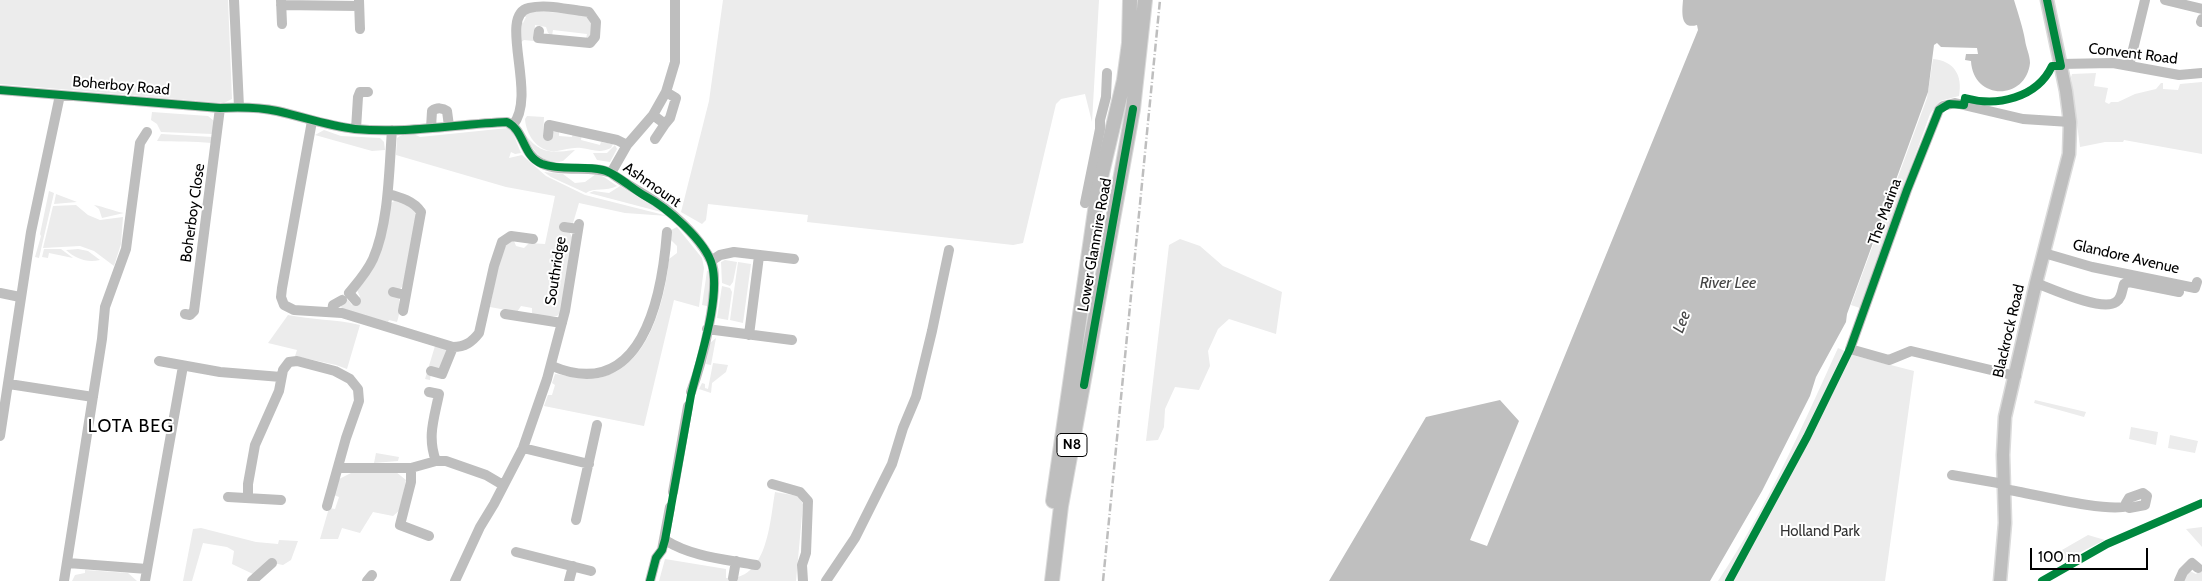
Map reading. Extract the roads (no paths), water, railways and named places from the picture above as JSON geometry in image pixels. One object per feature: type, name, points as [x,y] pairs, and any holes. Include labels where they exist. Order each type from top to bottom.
[{"type":"highway","name":"Lower Glanmire Road","points":[[1044,581],[1055,485],[1106,129],[1124,80],[1129,43],[1130,0]]},
{"type":"highway","name":"Lower Glanmire Road","points":[[1052,581],[1061,506],[1133,109],[1145,0]]},
{"type":"main road","name":"Blackrock Road","points":[[2000,581],[2005,523],[2004,423],[2036,283],[2070,154],[2070,122],[2066,92],[2048,0]]},
{"type":"street","points":[[234,0],[239,107],[277,111],[312,121],[356,129],[392,130],[507,122],[513,125],[518,118],[522,104],[522,82],[516,23],[520,12],[527,8],[542,7],[582,11],[589,12],[596,22],[595,37],[590,43],[538,38],[539,31]]},
{"type":"street","points":[[611,173],[627,145],[653,115],[666,92],[675,62],[674,0]]},
{"type":"street","points":[[2129,66],[2145,0]]},
{"type":"street","points":[[2165,0],[2177,1],[2202,9]]},
{"type":"street","points":[[283,23],[281,3],[359,3],[360,29]]},
{"type":"street","name":"Convent Road","points":[[2060,64],[2106,63],[2179,75],[2202,73]]},
{"type":"street","points":[[1085,203],[1106,129],[1100,120],[1106,97],[1107,73]]},
{"type":"street","name":"Boherboy Road","points":[[0,90],[220,108],[239,107]]},
{"type":"street","points":[[356,129],[358,97],[360,92],[368,92]]},
{"type":"street","points":[[655,139],[670,118],[676,98],[666,92]]},
{"type":"street","points":[[0,436],[31,232],[60,95]]},
{"type":"street","name":"The Marina","points":[[2016,376],[1911,352],[1889,360],[1850,349],[1936,115],[1943,106],[1949,104],[1974,107],[2023,119],[2070,122]]},
{"type":"street","name":"Boherboy Close","points":[[185,314],[190,315],[194,311],[220,108]]},
{"type":"street","points":[[431,128],[432,111],[435,108],[447,111],[449,126]]},
{"type":"street","points":[[653,115],[665,124]]},
{"type":"street","points":[[312,121],[281,297],[284,305],[294,310],[332,312],[453,346],[466,344],[480,333],[494,266],[502,242],[511,236],[526,241]]},
{"type":"street","name":"Ashmount","points":[[513,125],[518,130],[525,149],[541,164],[603,170],[611,173],[668,210],[694,238],[711,261]]},
{"type":"street","points":[[548,136],[549,125],[617,140],[627,145]]},
{"type":"street","points":[[356,301],[349,293],[362,277],[373,258],[380,235],[388,194],[392,130]]},
{"type":"street","points":[[64,581],[102,339],[105,306],[126,249],[140,143],[147,132]]},
{"type":"street","points":[[388,194],[418,206],[422,212],[402,311]]},
{"type":"street","name":"Southridge","points":[[455,581],[480,527],[523,448],[552,366],[562,324],[578,226],[564,227]]},
{"type":"street","points":[[552,366],[575,374],[605,372],[619,364],[641,340],[657,303],[670,250],[667,232]]},
{"type":"street","points":[[826,581],[855,538],[892,464],[903,428],[916,397],[949,250]]},
{"type":"street","points":[[691,392],[697,376],[707,329],[714,280],[711,261],[726,252],[794,259]]},
{"type":"street","name":"Glandore Avenue","points":[[2044,253],[2092,267],[2189,287],[2195,288],[2196,282]]},
{"type":"street","points":[[749,335],[759,256]]},
{"type":"street","points":[[2036,283],[2084,300],[2107,305],[2119,300],[2124,284],[2129,282],[2179,292]]},
{"type":"street","points":[[393,292],[405,295]]},
{"type":"street","points":[[0,293],[20,297]]},
{"type":"street","points":[[332,312],[333,305],[342,300]]},
{"type":"street","name":"Southridge","points":[[523,316],[526,305]]},
{"type":"street","name":"Southridge","points":[[505,314],[562,324]]},
{"type":"street","points":[[707,329],[792,340]]},
{"type":"street","points":[[431,371],[442,374],[453,346]]},
{"type":"street","points":[[159,361],[220,372],[281,377]]},
{"type":"street","points":[[248,498],[248,484],[255,445],[279,391],[281,377],[289,362],[297,361],[335,371],[350,378],[358,389],[359,401],[327,506]]},
{"type":"street","points":[[145,581],[183,366]]},
{"type":"street","points":[[9,384],[92,397]]},
{"type":"street","points":[[429,392],[439,394],[431,434],[431,447],[436,461]]},
{"type":"street","points":[[673,492],[688,406]]},
{"type":"street","points":[[576,520],[597,425]]},
{"type":"street","points":[[523,448],[589,464]]},
{"type":"street","points":[[338,468],[411,468],[436,461],[446,461],[486,475],[503,485]]},
{"type":"street","points":[[411,468],[411,482],[400,526],[429,536]]},
{"type":"street","points":[[1952,475],[2102,506],[2121,508],[2127,506]]},
{"type":"street","points":[[772,484],[800,492],[808,501],[806,553],[802,565],[803,581]]},
{"type":"street","points":[[228,496],[281,500]]},
{"type":"street","points":[[650,581],[656,558],[662,550],[665,540],[670,507]]},
{"type":"street","points":[[665,540],[680,550],[697,555],[756,565]]},
{"type":"street","points":[[516,552],[541,562],[573,566],[591,571]]},
{"type":"street","points":[[733,578],[736,561]]},
{"type":"street","points":[[68,563],[147,569]]},
{"type":"street","points":[[252,581],[272,563]]},
{"type":"street","points":[[2179,581],[2183,572],[2192,563],[2198,568]]},
{"type":"street","points":[[569,581],[573,566]]},
{"type":"water","name":"River Lee","points":[[1683,0],[2014,0],[2030,63],[2026,75],[2019,84],[2010,90],[1989,89],[1980,84],[1974,74],[1971,61],[1965,60],[1966,54],[1978,54],[1977,48],[1941,47],[1937,43],[1934,45],[1928,92],[1847,314],[1846,322],[1816,377],[1810,396],[1762,491],[1710,581],[1329,581],[1426,417],[1500,400],[1519,421],[1470,540],[1487,546],[1698,30],[1697,25],[1687,25],[1683,19]]},
{"type":"railway","points":[[1103,581],[1160,0]]},
{"type":"district","name":"LOTA BEG","points":[[131,427]]},
{"type":"water label","name":"Lee","points":[[1682,322]]},
{"type":"park label","name":"Holland Park","points":[[1820,532]]}]
